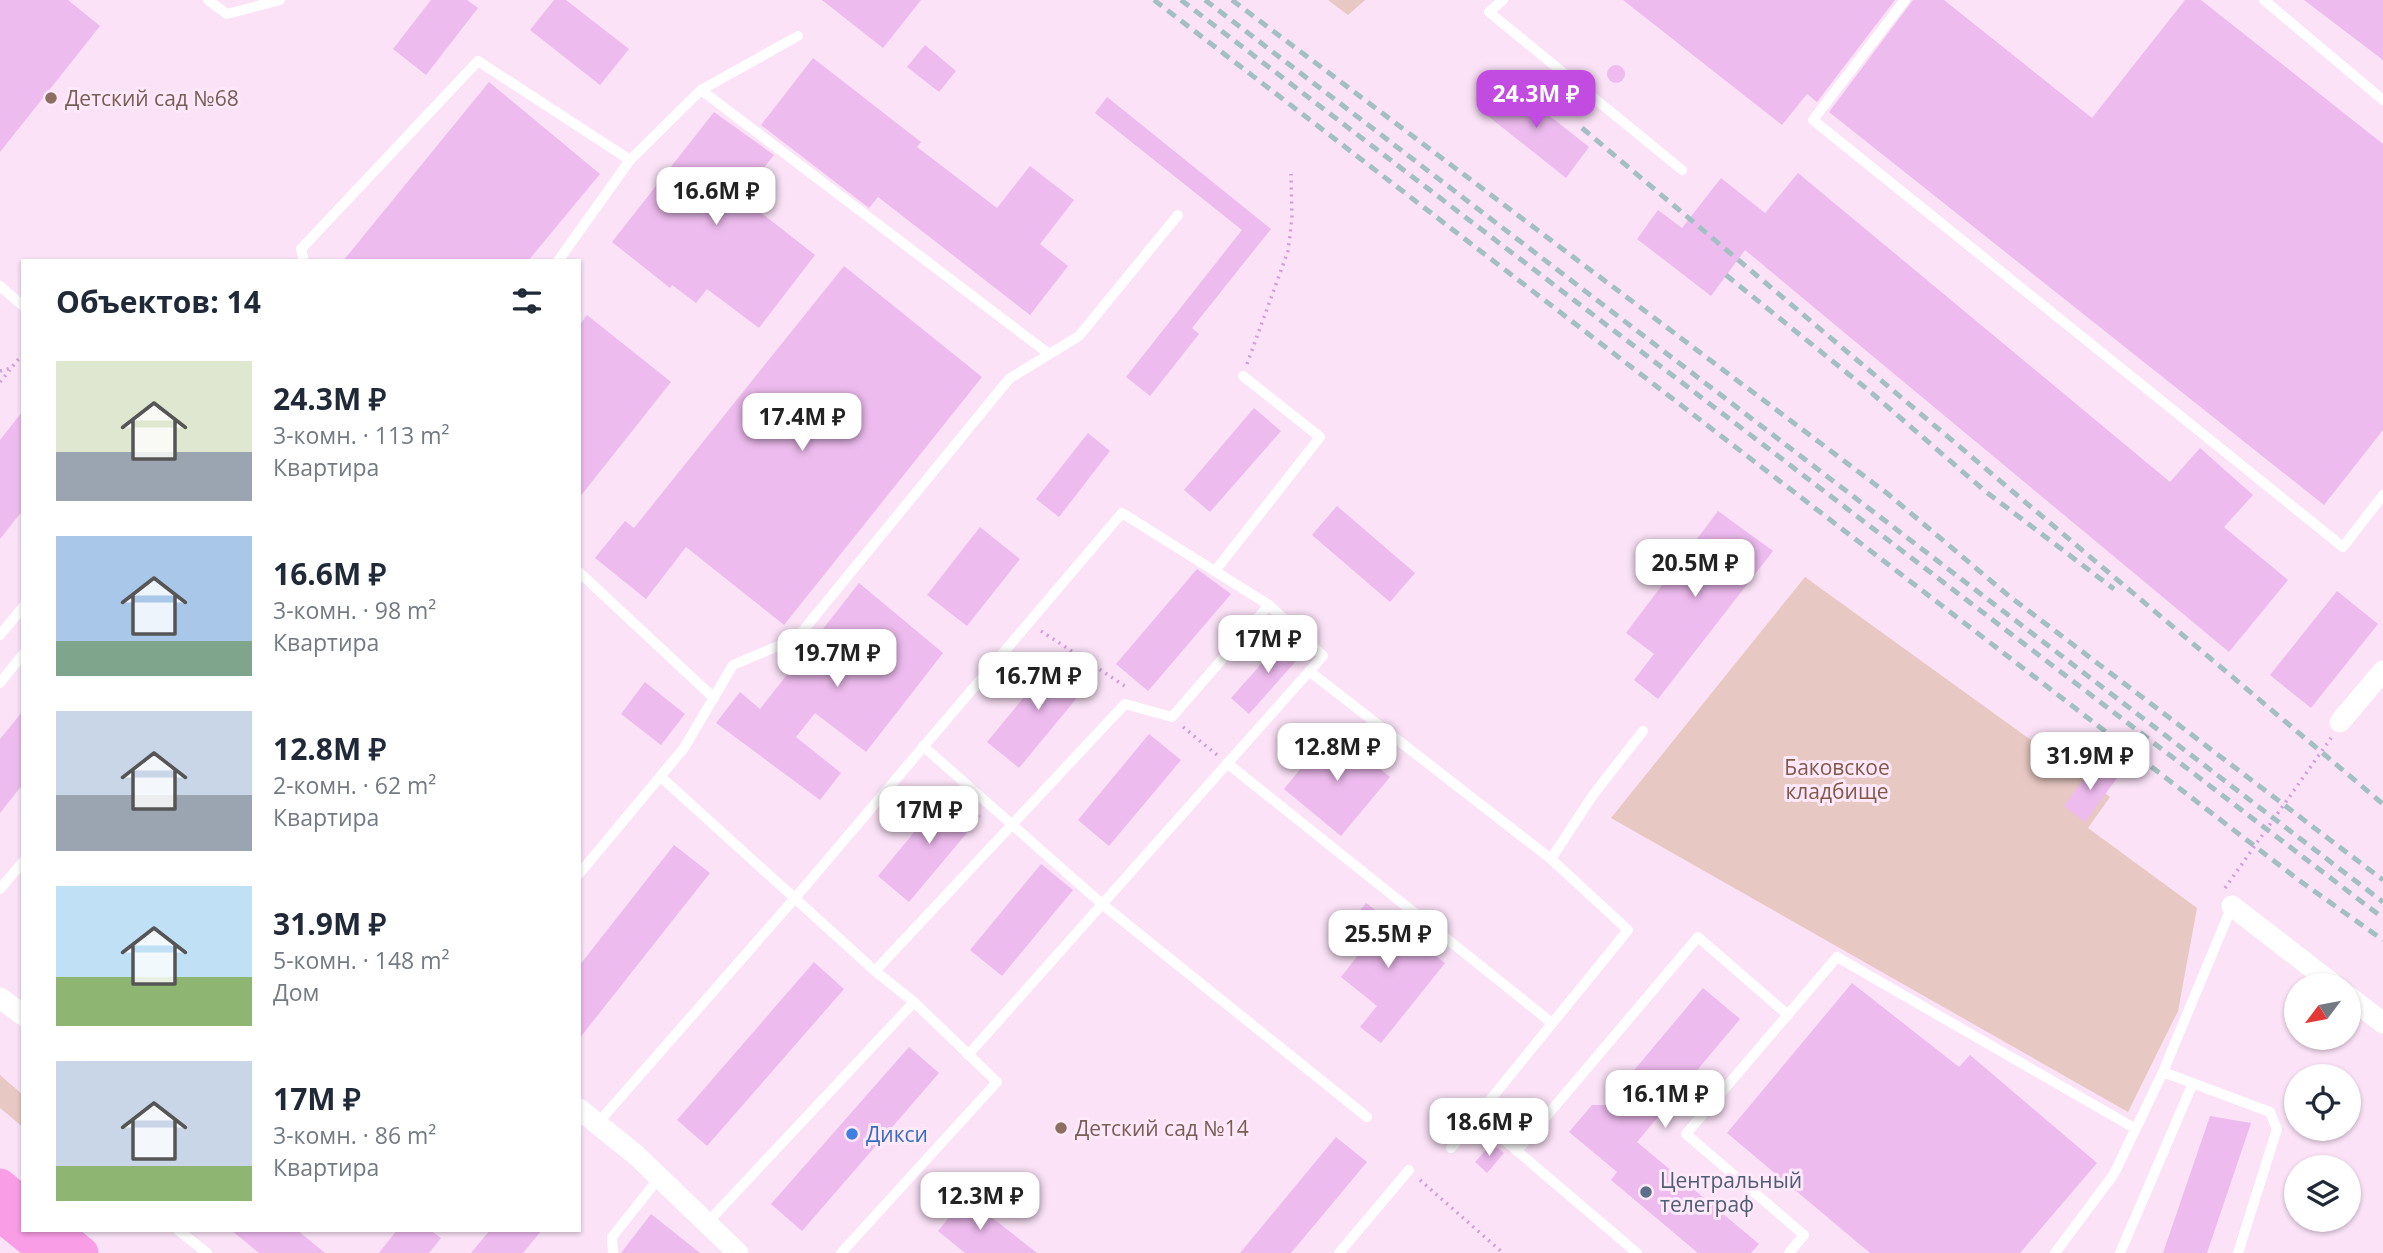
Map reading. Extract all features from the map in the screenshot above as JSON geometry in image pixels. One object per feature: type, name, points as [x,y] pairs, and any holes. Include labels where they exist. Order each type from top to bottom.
[{"type":"main road","points":[[0,1185],[21,1202]]},
{"type":"main road","points":[[0,1215],[47,1253]]},
{"type":"main road","points":[[56,1232],[82,1253]]},
{"type":"street","points":[[2340,722],[2383,671]]},
{"type":"street","points":[[2232,906],[2319,973]]},
{"type":"street","points":[[0,998],[21,1014]]},
{"type":"street","points":[[2361,1006],[2383,1023]]},
{"type":"street","points":[[581,1111],[659,1178],[738,1253]]},
{"type":"lane","points":[[208,0],[227,14],[280,0]]},
{"type":"lane","points":[[1503,0],[1489,12],[1682,170]]},
{"type":"lane","points":[[1905,0],[1813,120],[2343,547],[2383,495]]},
{"type":"lane","points":[[2264,0],[2383,100]]},
{"type":"lane","points":[[559,259],[630,160],[701,90],[798,36]]},
{"type":"lane","points":[[304,259],[302,248],[478,61],[630,160]]},
{"type":"lane","points":[[701,90],[1049,355]]},
{"type":"lane","points":[[581,872],[662,778],[684,748],[733,665],[797,638],[1009,379],[1079,336],[1178,215]]},
{"type":"lane","points":[[0,286],[21,304]]},
{"type":"lane","points":[[1215,571],[1320,437],[1243,376]]},
{"type":"lane","points":[[597,1124],[794,898],[1122,513],[1269,605],[1323,656],[968,1055]]},
{"type":"lane","points":[[581,574],[714,698]]},
{"type":"lane","points":[[874,971],[1125,704],[1172,717],[1269,605]]},
{"type":"lane","points":[[0,635],[21,609]]},
{"type":"lane","points":[[0,683],[21,657]]},
{"type":"lane","points":[[1309,671],[1551,859],[1628,930],[1451,1148]]},
{"type":"lane","points":[[1551,859],[1593,796],[1643,731]]},
{"type":"lane","points":[[923,746],[1102,904],[1367,1116]]},
{"type":"lane","points":[[1227,763],[1552,1023]]},
{"type":"lane","points":[[662,778],[874,971],[914,1002],[997,1082],[841,1253]]},
{"type":"lane","points":[[0,889],[21,864]]},
{"type":"lane","points":[[2055,1253],[2114,1174],[2164,1072],[2232,906]]},
{"type":"lane","points":[[1517,1151],[1698,937],[1788,1014]]},
{"type":"lane","points":[[1789,1253],[1804,1235],[1686,1134],[1837,957],[2136,1129]]},
{"type":"lane","points":[[707,1223],[914,1002]]},
{"type":"lane","points":[[2164,1072],[2270,1112],[2277,1129],[2238,1253]]},
{"type":"lane","points":[[2120,1253],[2193,1083]]},
{"type":"lane","points":[[1476,1116],[1637,1253]]},
{"type":"lane","points":[[1339,1253],[1409,1170]]},
{"type":"lane","points":[[613,1253],[612,1237],[659,1178]]},
{"type":"lane","points":[[181,1232],[207,1253]]},
{"type":"path","points":[[1243,376],[1288,251],[1292,218],[1291,174]]},
{"type":"path","points":[[0,382],[21,356]]},
{"type":"path","points":[[0,371],[11,368]]},
{"type":"path","points":[[2232,906],[2221,894],[2323,753],[2340,722]]},
{"type":"path","points":[[1409,1170],[1503,1253]]},
{"type":"green space","points":[[1328,0],[1365,0],[1348,15]]},
{"type":"green space","name":"Баковское кладбище","points":[[1805,577],[2110,797],[2088,828],[2197,908],[2178,1011],[2128,1112],[1611,818]]},
{"type":"green space","points":[[0,1075],[21,1093],[21,1125],[0,1108]]},
{"type":"building","points":[[0,0],[68,0],[100,26],[0,152]]},
{"type":"building","points":[[431,0],[467,0],[478,8],[426,75],[393,49]]},
{"type":"building","points":[[554,0],[566,0],[629,49],[600,85],[530,30]]},
{"type":"building","points":[[822,0],[921,0],[883,48]]},
{"type":"building","points":[[1623,0],[1895,0],[1817,102],[1807,94],[1782,125]]},
{"type":"building","points":[[1913,0],[1944,0],[2092,118],[2185,0],[2201,0],[2383,144],[2383,430],[2324,505],[1829,112]]},
{"type":"building","points":[[2304,0],[2383,0],[2383,60]]},
{"type":"building","points":[[925,45],[956,71],[939,92],[907,67]]},
{"type":"building","points":[[813,58],[921,142],[917,147],[997,208],[1030,166],[1074,200],[1040,244],[1068,266],[1030,315],[878,197],[869,208],[761,125]]},
{"type":"building","points":[[1616,65],[1624,70],[1625,74],[1620,82],[1616,83],[1608,78],[1607,74],[1612,66]]},
{"type":"building","points":[[489,82],[600,174],[530,259],[345,259]]},
{"type":"building","points":[[1507,82],[1589,147],[1566,178],[1483,112]]},
{"type":"building","points":[[1107,97],[1271,229],[1192,328],[1199,334],[1150,396],[1126,377],[1242,230],[1095,113]]},
{"type":"building","points":[[714,112],[774,155],[741,197],[815,255],[759,328],[707,289],[696,303],[672,285],[670,288],[612,242]]},
{"type":"building","points":[[1798,173],[2170,482],[2200,448],[2253,495],[2224,527],[2288,580],[2229,652],[1745,250],[1711,296],[1637,239],[1658,210],[1682,228],[1721,178],[1765,213]]},
{"type":"building","points":[[844,266],[982,377],[784,625],[686,547],[646,599],[595,558],[625,521],[634,528]]},
{"type":"building","points":[[587,315],[671,382],[581,495],[581,323]]},
{"type":"building","points":[[1254,408],[1281,431],[1210,512],[1184,490]]},
{"type":"building","points":[[21,414],[21,513],[0,539],[0,440]]},
{"type":"building","points":[[1088,433],[1110,451],[1059,517],[1036,499]]},
{"type":"building","points":[[1337,506],[1415,573],[1390,602],[1312,535]]},
{"type":"building","points":[[1718,511],[1773,551],[1658,699],[1634,680],[1654,654],[1626,633]]},
{"type":"building","points":[[980,527],[1020,559],[967,626],[927,595]]},
{"type":"building","points":[[1197,569],[1231,594],[1148,691],[1116,664]]},
{"type":"building","points":[[859,583],[943,653],[866,752],[815,713],[796,737],[841,773],[820,800],[716,723],[740,692],[760,709]]},
{"type":"building","points":[[2337,591],[2378,624],[2311,708],[2270,675]]},
{"type":"building","points":[[1286,636],[1304,652],[1249,714],[1231,698]]},
{"type":"building","points":[[1058,656],[1090,682],[1019,768],[987,742]]},
{"type":"building","points":[[645,682],[685,714],[661,745],[621,714]]},
{"type":"building","points":[[21,713],[21,787],[0,813],[0,739]]},
{"type":"building","points":[[1332,730],[1390,777],[1341,836],[1284,789]]},
{"type":"building","points":[[1149,734],[1181,760],[1109,846],[1078,820]]},
{"type":"building","points":[[2096,762],[2117,778],[2085,822],[2064,806]]},
{"type":"building","points":[[949,790],[981,816],[909,902],[878,876]]},
{"type":"building","points":[[674,845],[710,873],[581,1036],[581,963]]},
{"type":"building","points":[[1041,864],[1073,890],[1002,976],[970,950]]},
{"type":"building","points":[[1366,903],[1445,963],[1381,1043],[1360,1027],[1377,1006],[1341,977],[1366,945],[1345,929]]},
{"type":"building","points":[[814,962],[844,989],[707,1146],[677,1120]]},
{"type":"building","points":[[1852,983],[1959,1067],[1970,1055],[2097,1163],[2020,1253],[1870,1253],[1727,1133]]},
{"type":"building","points":[[1703,988],[1740,1019],[1637,1142],[1759,1244],[1751,1253],[1698,1253],[1611,1180],[1617,1172],[1569,1132],[1592,1105],[1605,1105]]},
{"type":"building","points":[[909,1047],[939,1073],[802,1231],[771,1204]]},
{"type":"building","points":[[2210,1116],[2251,1123],[2207,1253],[2163,1253]]},
{"type":"building","points":[[1336,1137],[1367,1162],[1291,1253],[1240,1253]]},
{"type":"building","points":[[1492,1143],[1504,1153],[1487,1173],[1475,1162]]},
{"type":"building","points":[[966,1197],[1037,1253],[965,1253],[938,1231]]},
{"type":"building","points":[[651,1214],[700,1253],[621,1253]]},
{"type":"building","points":[[233,1232],[299,1232],[325,1253],[259,1253]]},
{"type":"building","points":[[395,1232],[433,1232],[441,1238],[429,1253],[379,1253]]},
{"type":"building","points":[[488,1232],[540,1232],[523,1253],[471,1253]]},
{"type":"railway","points":[[1154,0],[2300,881],[2383,940]]},
{"type":"railway","points":[[1181,0],[2383,918]]},
{"type":"railway","points":[[1205,0],[2383,902]]},
{"type":"railway","points":[[1232,0],[1888,494],[2009,596],[2383,880]]},
{"type":"railway","points":[[1582,128],[2383,804]]},
{"type":"railway","points":[[1726,275],[1867,389],[1985,491],[2114,589]]},
{"type":"place","name":"Детский сад №68","points":[[51,98]]},
{"type":"place","name":"Детский сад №14","points":[[1061,1128]]},
{"type":"place","name":"Дикси","points":[[852,1134]]},
{"type":"place","name":"Центральный телеграф","points":[[1646,1192]]}]
